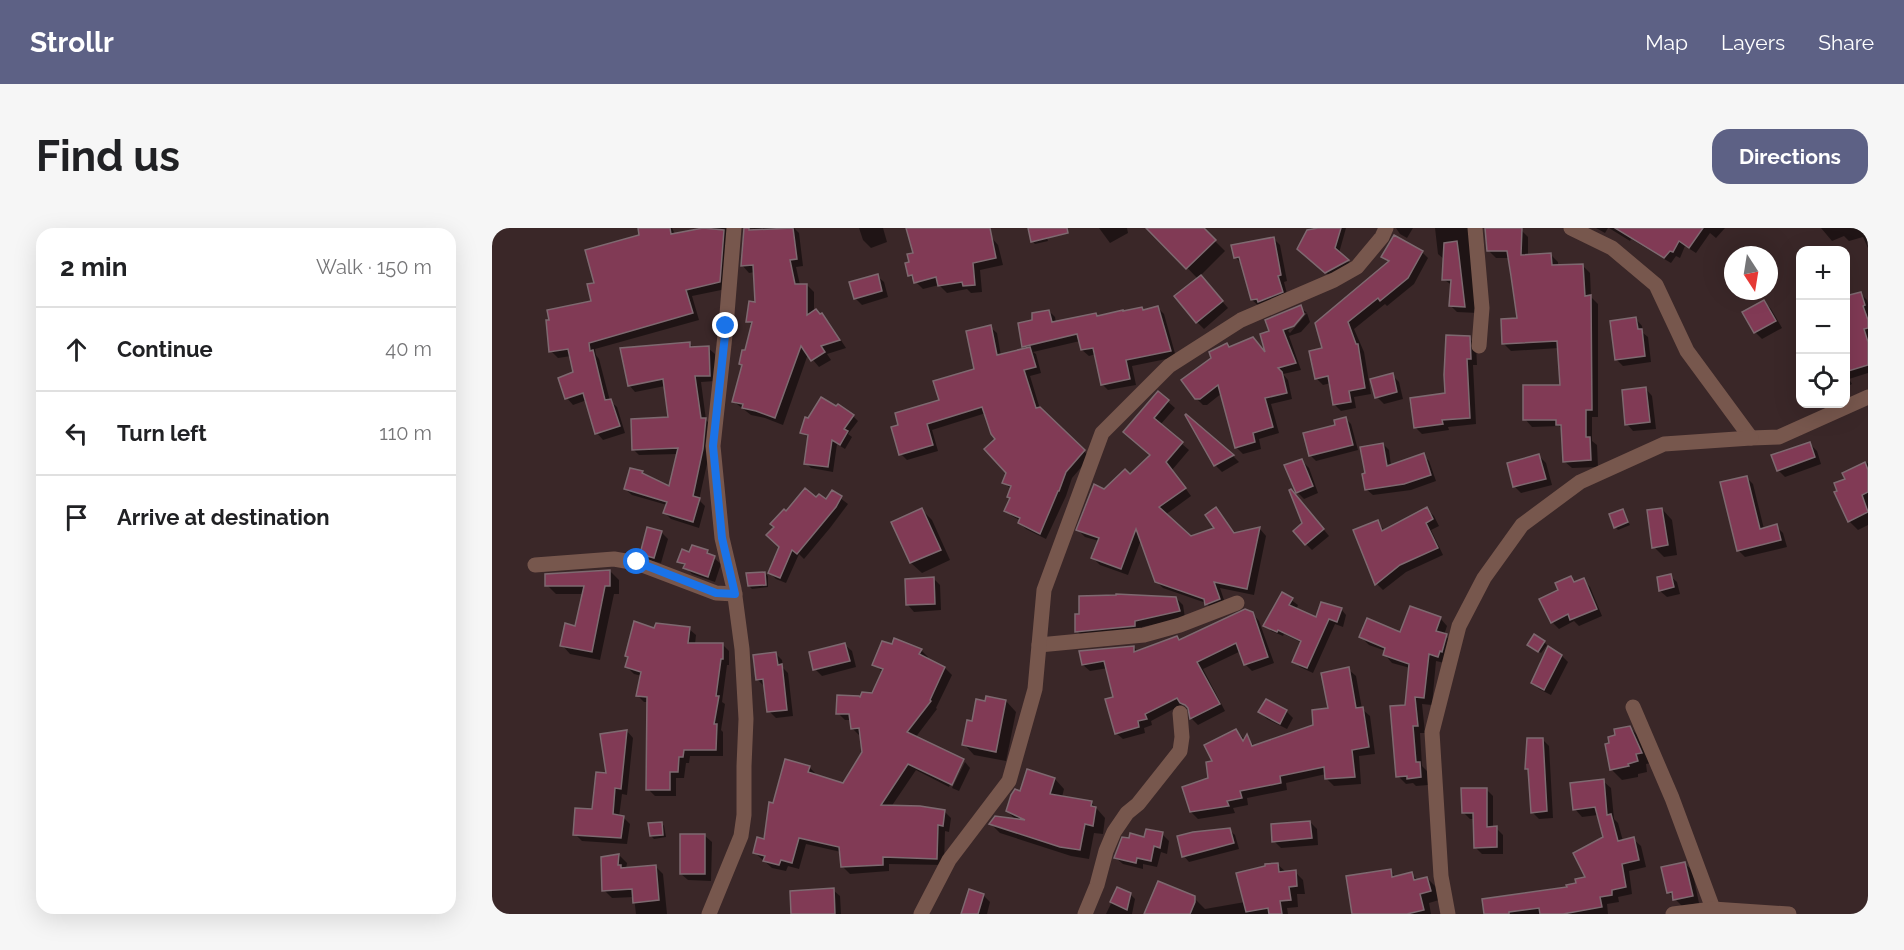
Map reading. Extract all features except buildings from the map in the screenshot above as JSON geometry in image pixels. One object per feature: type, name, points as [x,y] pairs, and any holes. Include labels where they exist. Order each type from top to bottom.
[{"type":"street","points":[[709,914],[741,836],[744,815],[746,719],[742,649],[735,594],[722,538],[713,446],[734,228]]},
{"type":"street","points":[[921,914],[949,860],[1009,781],[1035,689],[1044,590],[1102,433],[1169,366],[1241,320],[1334,280],[1357,267],[1382,237],[1386,228]]},
{"type":"street","points":[[1475,228],[1482,309],[1479,346]]},
{"type":"street","points":[[1571,228],[1612,248],[1656,285],[1688,351],[1751,438]]},
{"type":"street","points":[[1448,914],[1441,876],[1432,732],[1459,626],[1484,578],[1522,525],[1581,482],[1664,444],[1779,437],[1868,397]]},
{"type":"street","points":[[535,565],[614,559],[637,562],[716,593],[735,594]]},
{"type":"street","points":[[1039,645],[1144,634],[1180,625],[1237,603]]},
{"type":"street","points":[[1633,707],[1672,798],[1714,911]]},
{"type":"street","points":[[1084,914],[1097,885],[1106,851],[1114,832],[1127,813],[1138,804],[1180,751],[1182,737],[1180,713]]},
{"type":"street","points":[[1673,914],[1714,911],[1789,914]]},
{"type":"route","points":[[637,562],[716,593],[735,594],[722,538],[713,446],[726,326]]}]
